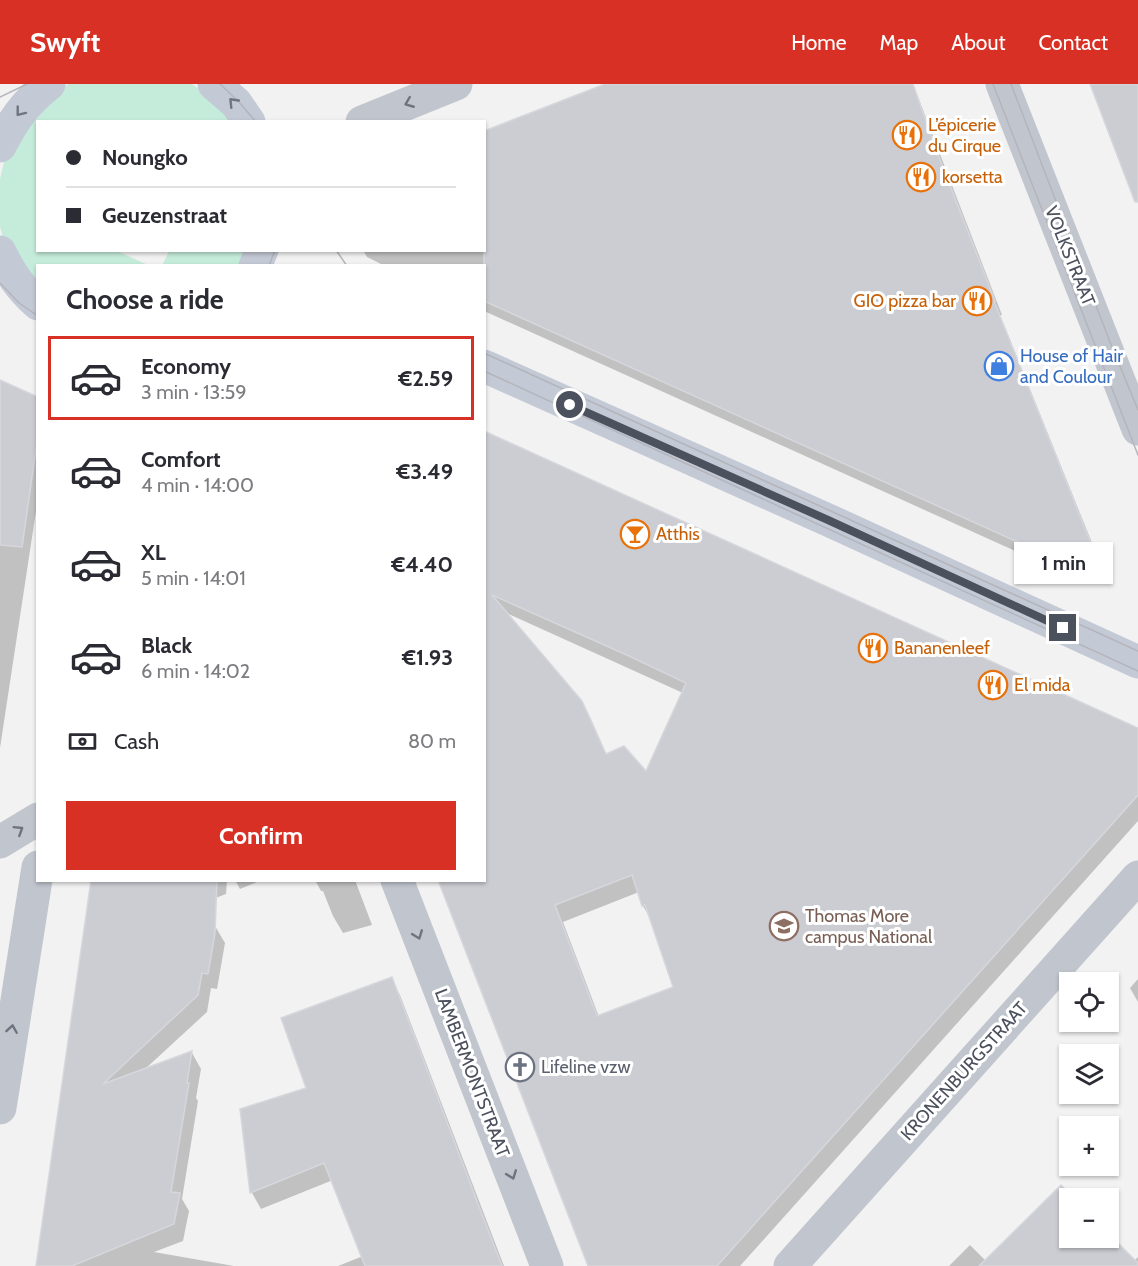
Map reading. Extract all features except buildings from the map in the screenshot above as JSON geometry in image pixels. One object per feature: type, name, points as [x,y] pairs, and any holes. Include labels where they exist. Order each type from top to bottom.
[{"type":"street","points":[[0,146],[12,122],[31,98],[49,84]]},
{"type":"street","points":[[214,84],[236,103],[248,120]]},
{"type":"street","points":[[367,120],[456,84]]},
{"type":"street","name":"VOLKSTRAAT","points":[[1002,84],[1138,429]]},
{"type":"street","points":[[4,269],[36,302]]},
{"type":"street","points":[[486,367],[1138,662]]},
{"type":"street","points":[[0,842],[36,820]]},
{"type":"street","name":"KRONENBURGSTRAAT","points":[[790,1266],[1138,877]]},
{"type":"street","points":[[0,1108],[36,880]]},
{"type":"street","name":"LAMBERMONTSTRAAT","points":[[398,882],[547,1266]]},
{"type":"green space","points":[[68,84],[192,84],[218,102],[235,120],[36,120],[36,252],[119,252],[146,264],[36,264],[36,294],[7,252],[0,227],[0,179],[5,157],[41,104]]},
{"type":"green space","points":[[169,252],[252,252],[246,264],[163,264]]},
{"type":"tram line","points":[[0,97],[27,84]]},
{"type":"tram line","points":[[220,84],[254,120]]},
{"type":"tram line","points":[[993,84],[1138,455]]},
{"type":"tram line","points":[[1011,84],[1138,410]]},
{"type":"tram line","points":[[270,264],[274,252]]},
{"type":"tram line","points":[[337,252],[346,264]]},
{"type":"tram line","points":[[0,283],[19,303],[36,315]]},
{"type":"tram line","points":[[486,354],[1138,651]]},
{"type":"tram line","points":[[486,372],[1138,671]]},
{"type":"place","name":"L’épicerie du Cirque","points":[[907,135]]},
{"type":"place","name":"korsetta","points":[[921,177]]},
{"type":"place","name":"GIO pizza bar","points":[[977,301]]},
{"type":"place","name":"House of Hair and Coulour","points":[[999,366]]},
{"type":"place","name":"Atthis","points":[[635,534]]},
{"type":"place","name":"Bananenleef","points":[[873,648]]},
{"type":"place","name":"El mida","points":[[993,685]]},
{"type":"place","name":"Thomas More campus National","points":[[784,926]]},
{"type":"place","name":"Lifeline vzw","points":[[520,1067]]},
{"type":"route","points":[[570,405],[1063,628]]}]
